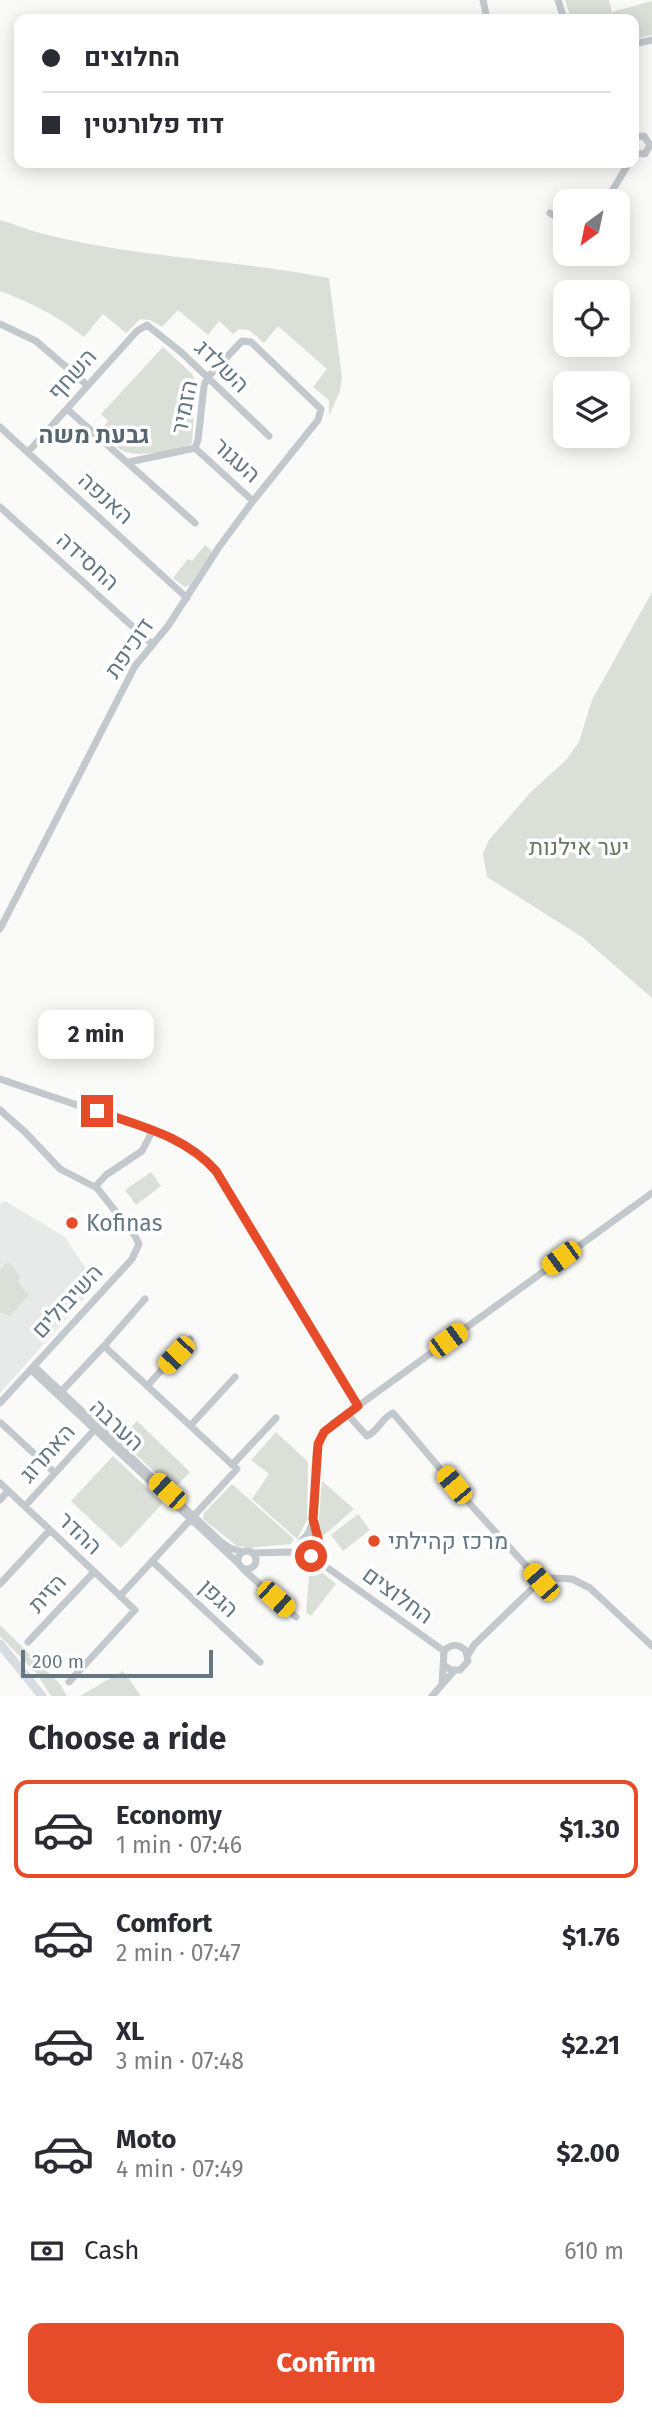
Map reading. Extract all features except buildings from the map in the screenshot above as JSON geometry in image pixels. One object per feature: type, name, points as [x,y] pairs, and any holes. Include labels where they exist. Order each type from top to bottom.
[{"type":"main road","points":[[0,1644],[41,1696]]},
{"type":"street","points":[[648,156],[651,141]]},
{"type":"street","points":[[613,189],[626,168]]},
{"type":"street","points":[[0,324],[36,341],[88,385]]},
{"type":"street","name":"השחף","points":[[28,452],[137,331],[148,324]]},
{"type":"street","name":"השלדג","points":[[148,324],[269,436]]},
{"type":"street","name":"הזמיר","points":[[129,463],[195,448],[202,392],[207,379],[238,344],[247,340],[321,409]]},
{"type":"street","name":"דוכיפת","points":[[0,929],[130,675],[164,632],[253,501],[318,420],[321,409]]},
{"type":"street","points":[[66,410],[195,523]]},
{"type":"street","name":"האנפה","points":[[0,427],[187,598]]},
{"type":"street","name":"העגור","points":[[195,448],[253,501]]},
{"type":"street","name":"החסידה","points":[[0,507],[152,644]]},
{"type":"street","points":[[0,1079],[153,1130],[197,1152],[216,1171],[358,1406]]},
{"type":"street","name":"השיבולים","points":[[0,1110],[60,1169],[95,1187],[135,1236],[139,1248],[132,1259],[0,1403]]},
{"type":"street","points":[[95,1187],[106,1175],[142,1151],[153,1130]]},
{"type":"street","name":"החלוצים","points":[[330,1569],[319,1545],[313,1519],[318,1444],[324,1432],[652,1193]]},
{"type":"street","points":[[60,1394],[145,1298]]},
{"type":"street","points":[[147,1386],[190,1339]]},
{"type":"street","points":[[104,1346],[235,1467]]},
{"type":"street","name":"הערבה","points":[[32,1368],[296,1617]]},
{"type":"street","points":[[190,1426],[234,1377]]},
{"type":"street","points":[[347,1414],[368,1436],[393,1413],[541,1582]]},
{"type":"street","points":[[120,1596],[192,1518],[276,1418]]},
{"type":"street","points":[[1,1423],[55,1473]]},
{"type":"street","name":"האתרוג","points":[[24,1506],[96,1428]]},
{"type":"street","name":"ההדר","points":[[0,1483],[135,1610],[69,1682]]},
{"type":"street","points":[[0,1500],[8,1491]]},
{"type":"street","name":"הערבה","points":[[192,1518],[224,1545],[243,1552]]},
{"type":"street","name":"החלוצים","points":[[303,1540],[313,1519]]},
{"type":"street","points":[[0,1584],[50,1530]]},
{"type":"street","points":[[271,1553],[249,1569],[241,1566],[239,1557],[243,1552],[283,1552],[308,1555],[317,1554],[319,1545],[310,1536],[283,1552]]},
{"type":"street","points":[[303,1540],[301,1549],[308,1555]]},
{"type":"street","points":[[252,1552],[256,1564],[254,1579]]},
{"type":"street","name":"החלוצים","points":[[308,1555],[444,1651]]},
{"type":"street","name":"הגפן","points":[[152,1561],[260,1662]]},
{"type":"street","name":"הזית","points":[[27,1642],[94,1572]]},
{"type":"street","points":[[432,1696],[454,1671],[464,1667],[474,1644],[541,1582],[553,1578],[572,1579],[590,1588],[652,1646]]},
{"type":"street","points":[[442,1684],[444,1651],[451,1645],[462,1647],[474,1644]]},
{"type":"street","points":[[462,1647],[468,1655]]},
{"type":"street","points":[[444,1665],[454,1671]]},
{"type":"shaded area","points":[[5,1201],[65,1237],[90,1275],[94,1288],[0,1393],[0,1204]]},
{"type":"green space","points":[[565,0],[609,0],[612,12],[652,1],[652,35],[639,38],[639,14],[569,14]]},
{"type":"green space","points":[[0,220],[86,243],[329,278],[342,377],[340,391],[329,416],[329,400],[313,387],[327,369],[278,326],[264,343],[249,330],[239,329],[233,334],[219,321],[208,335],[178,310],[162,327],[150,320],[140,319],[126,333],[103,314],[84,337],[44,311],[0,291]]},
{"type":"green space","points":[[163,347],[192,374],[196,384],[192,443],[160,452],[140,454],[122,451],[100,431],[108,421],[101,414]]},
{"type":"green space","points":[[205,545],[211,553],[190,585],[185,587],[173,578],[188,559],[192,561]]},
{"type":"green space","name":"יער אילנות","points":[[652,592],[652,998],[582,937],[487,877],[483,853],[489,840],[531,792],[566,760],[579,742],[592,700]]},
{"type":"green space","points":[[151,1172],[161,1186],[136,1205],[125,1190]]},
{"type":"green space","points":[[8,1262],[19,1274],[19,1284],[29,1295],[10,1316],[0,1312],[0,1271]]},
{"type":"green space","points":[[137,1421],[190,1472],[173,1490],[120,1439]]},
{"type":"green space","points":[[276,1432],[308,1462],[307,1520],[297,1539],[252,1499],[269,1474],[251,1460]]},
{"type":"green space","points":[[113,1456],[163,1503],[121,1548],[71,1501]]},
{"type":"green space","points":[[322,1481],[354,1509],[323,1536],[318,1531]]},
{"type":"green space","points":[[232,1484],[294,1539],[291,1544],[250,1548],[237,1546],[203,1519],[204,1513]]},
{"type":"green space","points":[[358,1514],[370,1530],[343,1551],[331,1535]]},
{"type":"green space","points":[[310,1563],[336,1584],[311,1616],[306,1613]]},
{"type":"green space","points":[[0,1625],[60,1684],[67,1696],[51,1696],[37,1674],[0,1636]]},
{"type":"green space","points":[[123,1671],[141,1696],[80,1696]]},
{"type":"place","name":"Kofinas","points":[[72,1223]]},
{"type":"place","name":"מרכז קהילתי","points":[[374,1541]]},
{"type":"district","name":"גבעת משה","points":[[94,435]]},
{"type":"route","points":[[97,1111],[166,1135],[197,1152],[216,1171],[358,1406],[324,1432],[318,1444],[313,1519],[320,1549],[317,1554],[311,1556]]}]
